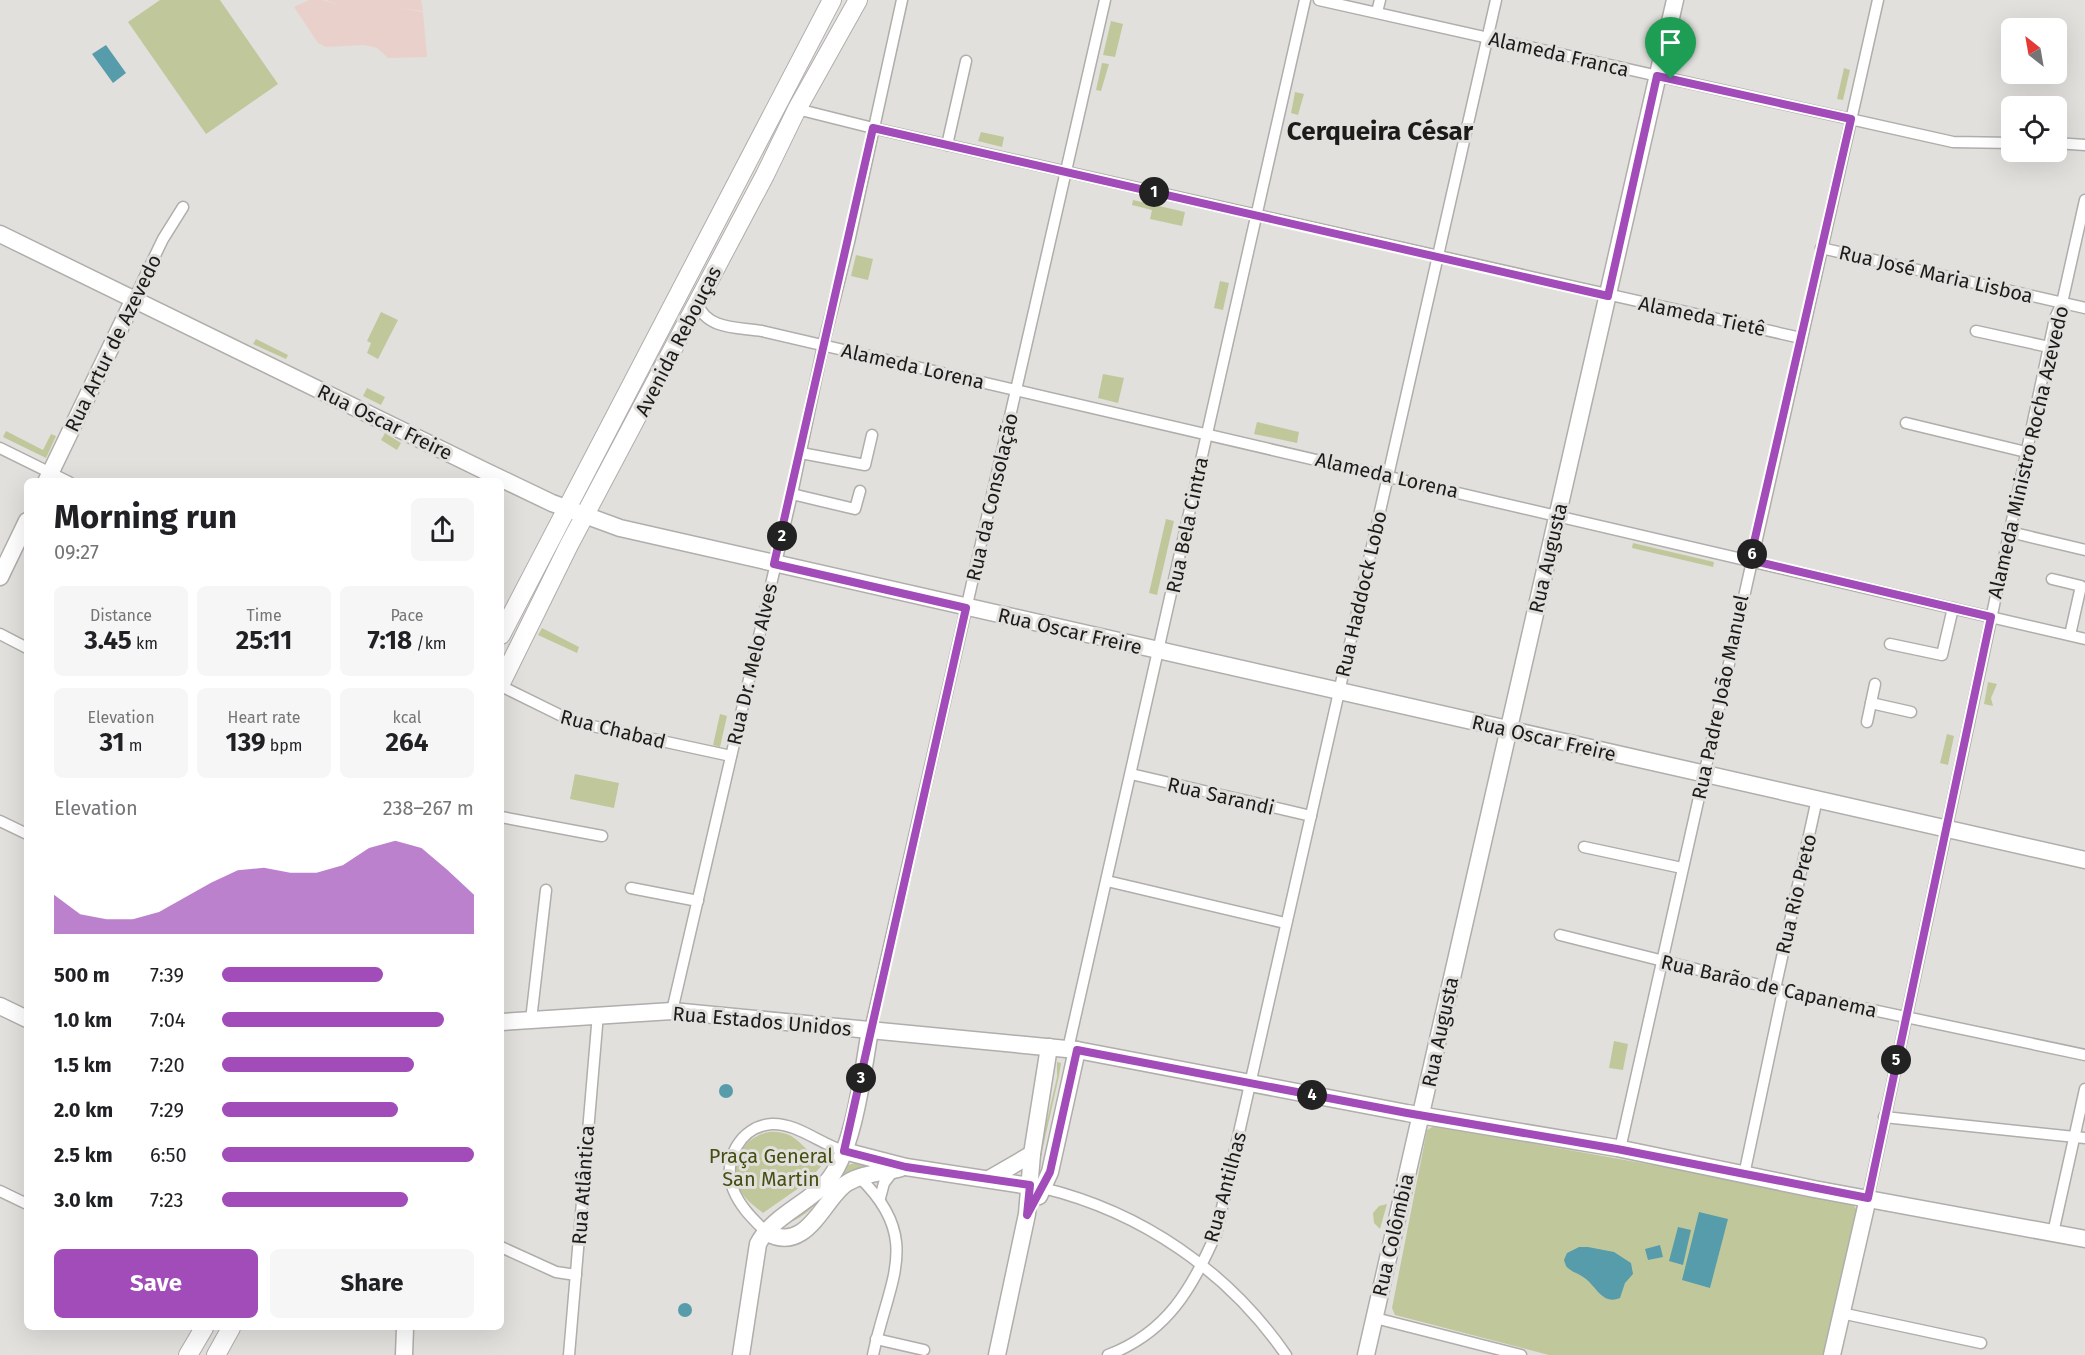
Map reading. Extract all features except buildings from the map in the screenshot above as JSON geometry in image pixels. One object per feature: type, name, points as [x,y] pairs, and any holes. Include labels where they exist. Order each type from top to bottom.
[{"type":"main road","name":"Avenida Rebouças","points":[[504,629],[565,508],[832,0]]},
{"type":"main road","name":"Avenida Rebouças","points":[[504,679],[584,516],[797,109],[858,0]]},
{"type":"main road","points":[[188,1355],[203,1330]]},
{"type":"main road","points":[[216,1355],[230,1330]]},
{"type":"street","name":"Rua Dr. Melo Alves","points":[[672,1011],[792,494],[823,346],[849,242],[902,0]]},
{"type":"street","name":"Rua da Consolação","points":[[870,1029],[1105,0]]},
{"type":"street","name":"Rua Bela Cintra","points":[[1072,1049],[1206,434],[1305,0]]},
{"type":"street","name":"Alameda Franca","points":[[1319,0],[1953,142],[2001,143]]},
{"type":"street","points":[[1377,12],[1380,0]]},
{"type":"street","name":"Rua Haddock Lobo","points":[[1251,1083],[1285,923],[1496,0]]},
{"type":"street","name":"Rua Augusta","points":[[1421,1116],[1675,0]]},
{"type":"street","name":"Rua Padre João Manuel","points":[[1620,1149],[1750,560],[1878,0]]},
{"type":"street","points":[[947,145],[966,61]]},
{"type":"street","name":"Alameda Tietê","points":[[797,109],[1257,216],[1801,338]]},
{"type":"street","points":[[2067,144],[2085,145]]},
{"type":"street","name":"Alameda Ministro Rocha Azevedo","points":[[1868,1198],[2055,318],[2062,303],[2085,200]]},
{"type":"street","name":"Rua Artur de Azevedo","points":[[48,477],[163,238],[183,207]]},
{"type":"street","name":"Rua Oscar Freire","points":[[0,234],[503,478]]},
{"type":"street","name":"Rua José Maria Lisboa","points":[[1821,248],[2085,308]]},
{"type":"street","name":"Alameda Lorena","points":[[697,303],[710,322],[762,331],[1388,475],[2085,639]]},
{"type":"street","points":[[1976,331],[2049,347]]},
{"type":"street","points":[[1906,423],[2026,452]]},
{"type":"street","points":[[801,453],[864,465],[872,435]]},
{"type":"street","points":[[0,448],[48,477]]},
{"type":"street","name":"Rua Oscar Freire","points":[[504,478],[584,516],[651,536],[2085,860]]},
{"type":"street","points":[[792,494],[855,509],[860,491]]},
{"type":"street","points":[[0,577],[24,527]]},
{"type":"street","points":[[2010,531],[2085,550]]},
{"type":"street","points":[[2052,579],[2081,586],[2070,635]]},
{"type":"street","points":[[1890,644],[1942,655],[1953,608]]},
{"type":"street","points":[[0,634],[24,646]]},
{"type":"street","points":[[1867,722],[1875,684]]},
{"type":"street","name":"Rua Chabad","points":[[504,687],[574,722],[731,756]]},
{"type":"street","points":[[1871,703],[1911,712]]},
{"type":"street","name":"Rua Sarandi","points":[[1131,774],[1311,816]]},
{"type":"street","name":"Rua Rio Preto","points":[[1744,1175],[1817,799]]},
{"type":"street","points":[[504,818],[602,836]]},
{"type":"street","points":[[0,821],[24,833]]},
{"type":"street","points":[[1584,847],[1682,868]]},
{"type":"street","points":[[1107,881],[1285,923]]},
{"type":"street","points":[[631,888],[698,901]]},
{"type":"street","points":[[531,1020],[546,890]]},
{"type":"street","name":"Rua Barão de Capanema","points":[[1560,936],[1779,990],[2085,1055]]},
{"type":"street","points":[[0,1006],[24,1018]]},
{"type":"street","name":"Rua Estados Unidos","points":[[504,1022],[672,1011],[1072,1049],[1421,1116],[1620,1149],[1744,1175],[2085,1239]]},
{"type":"street","name":"Rua Atlântica","points":[[569,1355],[598,1014]]},
{"type":"street","points":[[741,1355],[758,1244],[766,1232],[825,1184],[833,1174],[844,1151],[870,1029]]},
{"type":"street","points":[[1036,1186],[1032,1154],[1049,1047]]},
{"type":"street","points":[[997,1355],[1027,1215],[1036,1186],[1062,1124],[1072,1049]]},
{"type":"street","name":"Rua Antilhas","points":[[1108,1355],[1144,1337],[1165,1319],[1187,1294],[1216,1234],[1251,1083]]},
{"type":"street","points":[[2053,1233],[2079,1137],[2085,1089]]},
{"type":"street","name":"Rua Colômbia","points":[[1366,1355],[1421,1116]]},
{"type":"street","points":[[1884,1117],[2079,1137]]},
{"type":"street","points":[[900,1168],[859,1177],[839,1189],[823,1214],[802,1231],[780,1236],[766,1232],[748,1214],[732,1187],[729,1173],[736,1145],[745,1136],[757,1128],[780,1125],[790,1127],[825,1146],[900,1168],[1036,1186],[1097,1203],[1137,1222],[1202,1265],[1253,1314],[1286,1355]]},
{"type":"street","points":[[989,1179],[1032,1154]]},
{"type":"street","points":[[880,1198],[884,1183],[900,1168]]},
{"type":"street","points":[[859,1177],[880,1198],[895,1231],[897,1258],[873,1355]]},
{"type":"street","points":[[0,1191],[24,1203]]},
{"type":"street","points":[[1832,1355],[1868,1198]]},
{"type":"street","points":[[504,1248],[556,1272],[576,1275]]},
{"type":"street","points":[[1841,1313],[1981,1343]]},
{"type":"street","points":[[1374,1318],[1521,1355]]},
{"type":"street","points":[[404,1355],[405,1330]]},
{"type":"street","points":[[876,1339],[924,1350]]},
{"type":"shaded area","points":[[309,0],[323,0],[338,5],[326,0],[421,0],[423,11],[400,8],[423,12],[427,57],[388,58],[377,48],[364,45],[326,47],[318,43],[294,7]]},
{"type":"green space","points":[[160,0],[220,0],[278,84],[206,134],[128,22]]},
{"type":"green space","points":[[1111,21],[1123,24],[1115,57],[1103,55]]},
{"type":"green space","points":[[1102,63],[1109,64],[1101,91],[1096,90]]},
{"type":"green space","points":[[1844,68],[1850,70],[1843,100],[1837,99]]},
{"type":"green space","points":[[1295,92],[1304,94],[1298,115],[1291,113]]},
{"type":"green space","points":[[981,132],[1004,137],[1002,147],[978,141]]},
{"type":"green space","points":[[1133,200],[1185,212],[1182,226],[1150,219],[1152,210],[1132,205]]},
{"type":"green space","points":[[856,255],[873,259],[868,280],[851,276]]},
{"type":"green space","points":[[1220,281],[1229,283],[1223,310],[1214,308]]},
{"type":"green space","points":[[381,312],[398,320],[378,359],[367,353],[371,343],[367,341]]},
{"type":"green space","points":[[256,339],[288,355],[286,359],[253,344]]},
{"type":"green space","points":[[1103,374],[1124,378],[1118,403],[1098,398]]},
{"type":"green space","points":[[367,388],[385,397],[381,405],[363,396]]},
{"type":"green space","points":[[1257,422],[1299,432],[1297,443],[1254,434]]},
{"type":"green space","points":[[6,431],[43,450],[51,434],[56,436],[46,458],[3,437]]},
{"type":"green space","points":[[385,433],[401,443],[397,450],[381,440]]},
{"type":"green space","points":[[1166,519],[1174,521],[1157,595],[1149,593]]},
{"type":"green space","points":[[1633,543],[1714,562],[1713,567],[1632,548]]},
{"type":"green space","points":[[542,628],[579,647],[577,653],[538,635]]},
{"type":"green space","points":[[1988,682],[1997,684],[1991,698],[1993,706],[1984,704]]},
{"type":"green space","points":[[720,714],[727,716],[720,747],[713,745]]},
{"type":"green space","points":[[1947,734],[1954,736],[1948,765],[1940,763]]},
{"type":"green space","points":[[575,774],[619,783],[614,808],[570,799]]},
{"type":"green space","points":[[1614,1041],[1628,1044],[1623,1070],[1609,1068]]},
{"type":"green space","points":[[1057,1062],[1061,1063],[1059,1076],[1039,1165],[1037,1164],[1057,1077]]},
{"type":"green space","points":[[1434,1126],[1850,1200],[1857,1210],[1824,1355],[1549,1355],[1395,1315],[1392,1308],[1427,1130]]},
{"type":"green space","name":"Praça General San Martin","points":[[769,1132],[787,1134],[825,1162],[806,1183],[763,1213],[741,1193],[734,1171],[739,1153],[745,1145],[752,1139]]},
{"type":"green space","name":"Praça General San Martin","points":[[860,1162],[880,1167],[861,1168],[847,1174],[836,1181],[809,1211],[781,1225],[843,1166]]},
{"type":"green space","points":[[1387,1204],[1380,1229],[1374,1223],[1373,1213],[1379,1206]]},
{"type":"water","points":[[106,45],[126,73],[113,83],[92,54]]},
{"type":"water","points":[[726,1084],[731,1086],[733,1091],[731,1096],[726,1098],[721,1096],[719,1091],[721,1086]]},
{"type":"water","points":[[1699,1212],[1728,1219],[1710,1288],[1682,1280]]},
{"type":"water","points":[[1678,1227],[1691,1230],[1683,1265],[1669,1261]]},
{"type":"water","points":[[1660,1245],[1663,1257],[1648,1260],[1645,1249]]},
{"type":"water","points":[[1579,1247],[1614,1252],[1631,1263],[1633,1274],[1625,1283],[1620,1298],[1614,1300],[1601,1295],[1586,1279],[1566,1266],[1564,1260],[1567,1253]]},
{"type":"water","points":[[682,1303],[688,1303],[692,1310],[688,1317],[682,1317],[678,1313],[678,1307]]},
{"type":"district","name":"Cerqueira César","points":[[1380,131]]},
{"type":"route","points":[[1657,76],[1671,79],[1851,119],[1750,560],[1991,617],[1868,1198],[1617,1149],[1407,1113],[1077,1050],[1050,1172],[1027,1215],[1030,1185],[906,1167],[844,1151],[873,1012],[946,703],[966,608],[774,564],[849,242],[873,128],[1608,296],[1657,76]]}]
